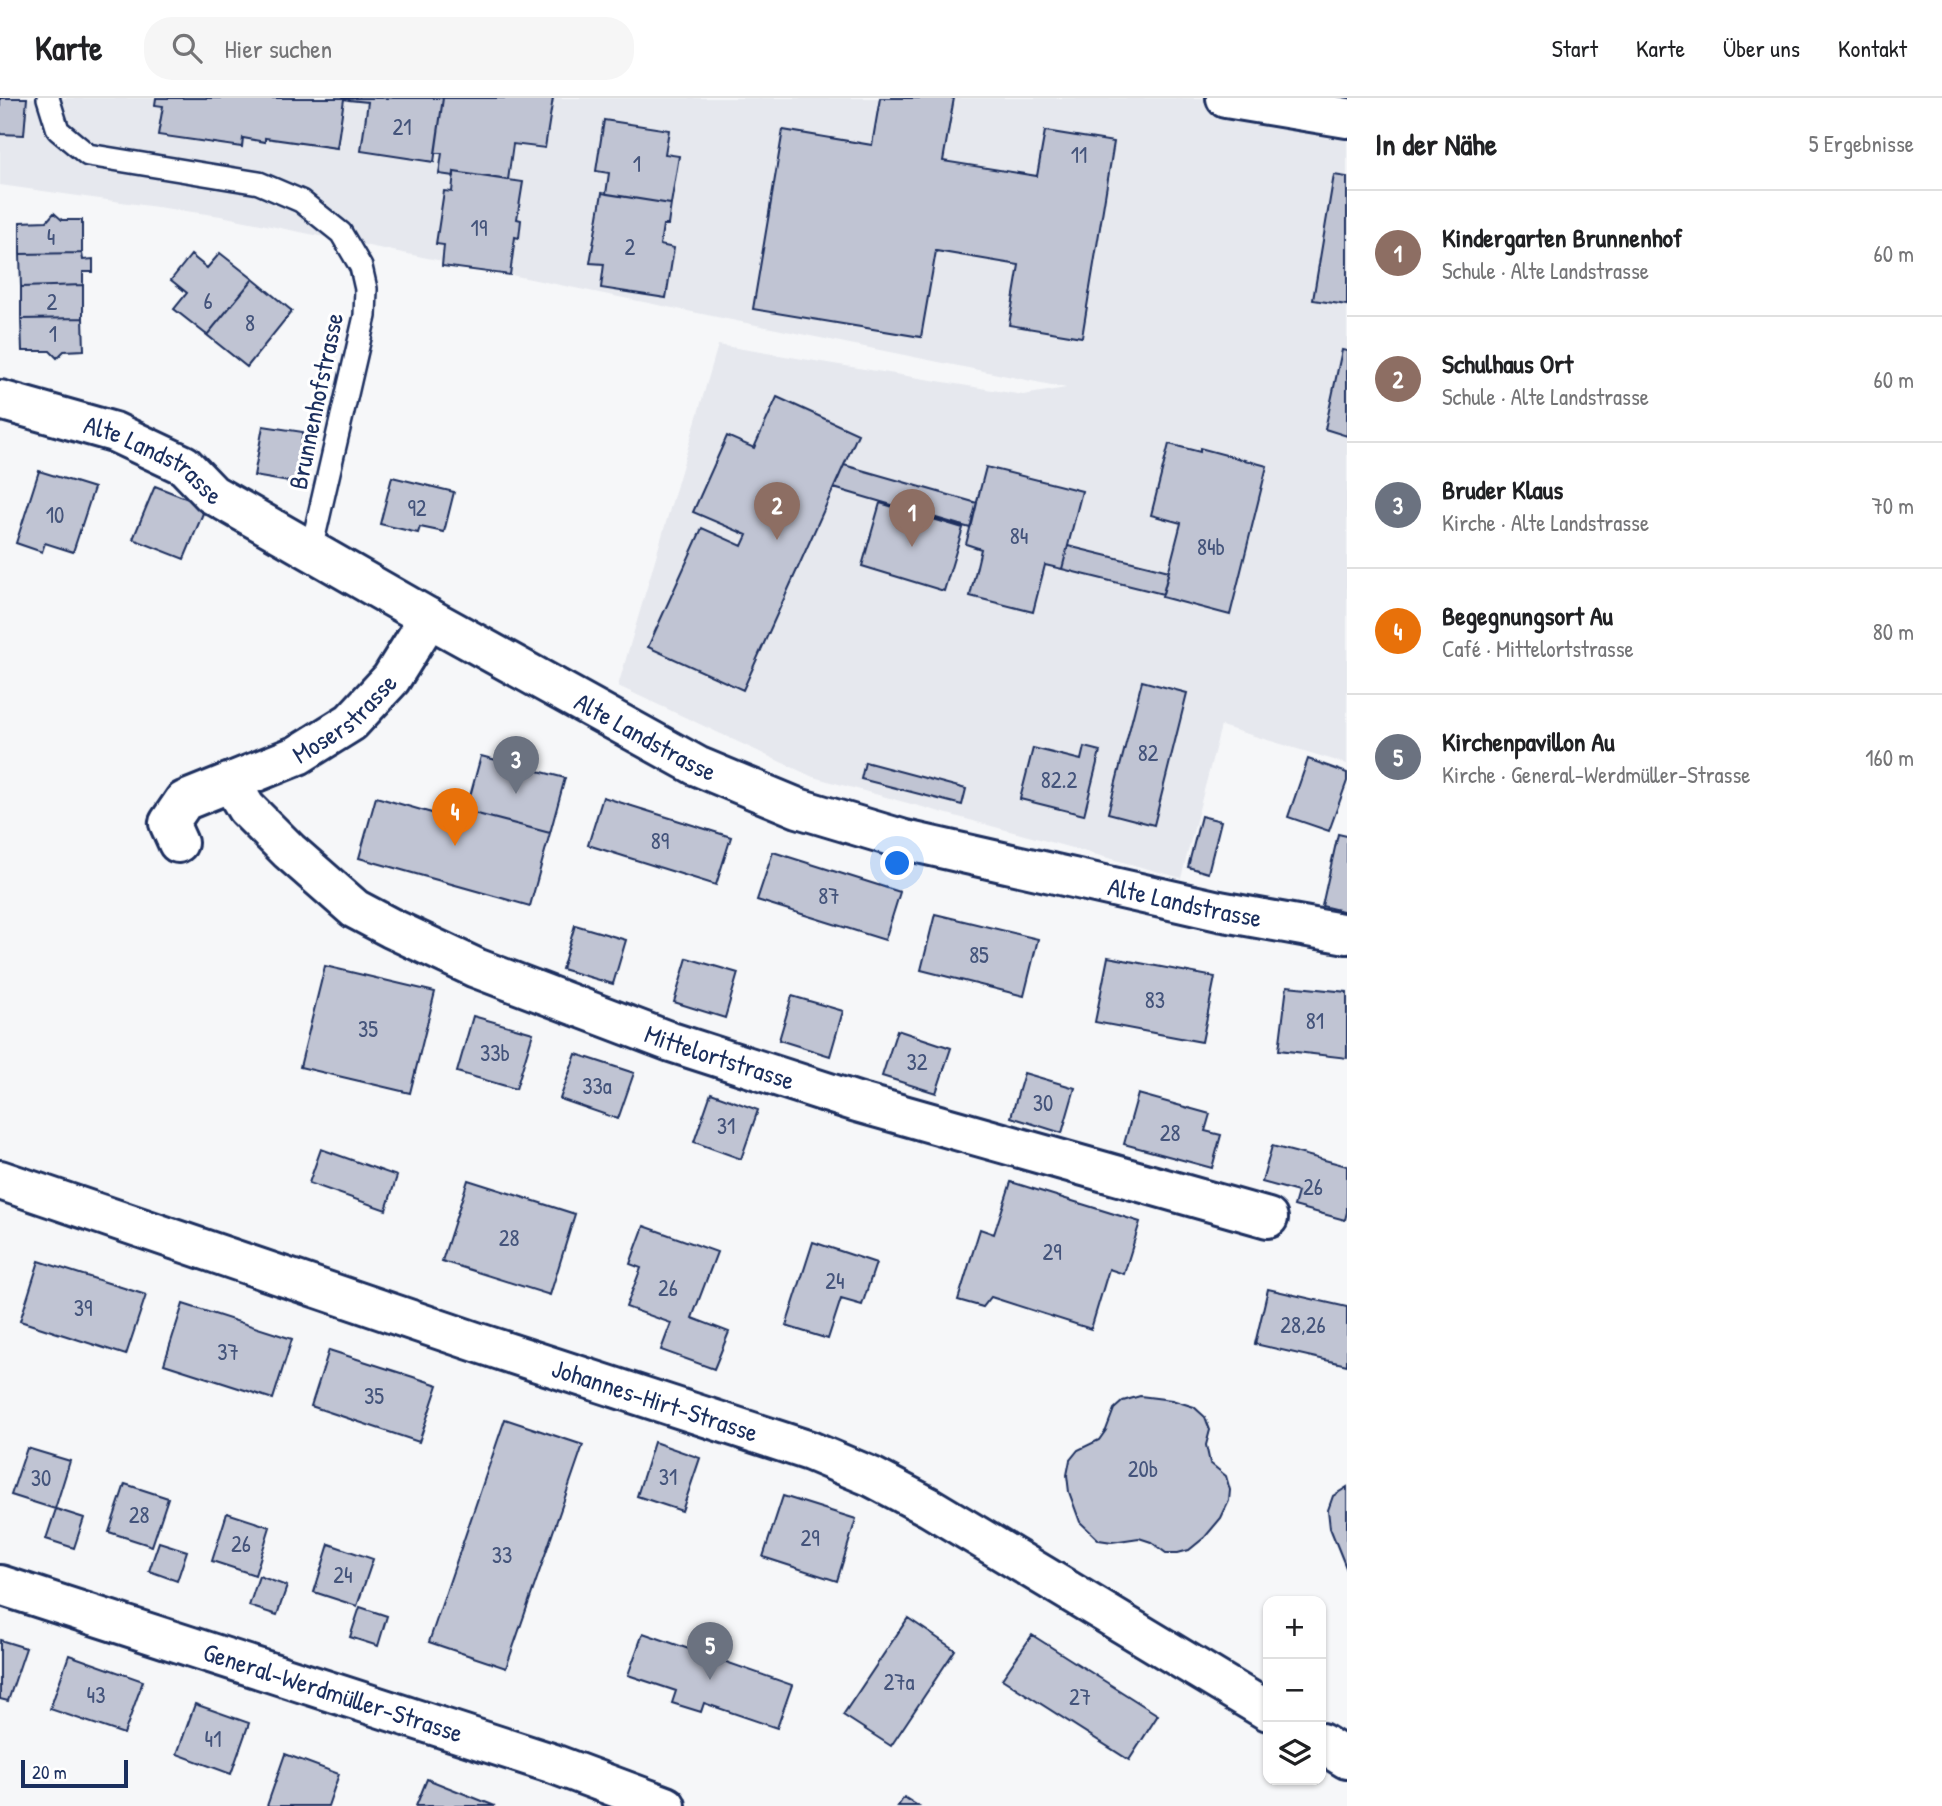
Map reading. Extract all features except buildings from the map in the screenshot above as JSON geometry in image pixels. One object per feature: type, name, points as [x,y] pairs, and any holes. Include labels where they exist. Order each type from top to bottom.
[{"type":"street","points":[[1226,98],[1347,118]]},
{"type":"street","name":"Alte Landstrasse","points":[[0,400],[114,432],[184,465],[212,494],[429,618],[697,766],[798,808],[905,840],[1219,911],[1347,934]]},
{"type":"street","name":"Moserstrasse","points":[[178,843],[169,823],[184,801],[298,755],[351,722],[391,679],[429,618]]},
{"type":"street","name":"Mittelortstrasse","points":[[231,783],[246,808],[289,851],[355,909],[391,929],[476,968],[671,1042],[857,1102],[1268,1218]]},
{"type":"street","name":"Johannes-Hirt-Strasse","points":[[0,1180],[482,1344],[810,1451],[872,1477],[929,1507],[1263,1709]]},
{"type":"street","name":"General-Werdmüller-Strasse","points":[[0,1585],[551,1763],[666,1806]]},
{"type":"street","points":[[1326,1746],[1347,1759]]},
{"type":"lane","name":"Brunnenhofstrasse","points":[[48,98],[58,130],[88,155],[259,183],[301,201],[341,233],[361,267],[366,289],[365,316],[311,550]]},
{"type":"shaded area","points":[[0,98],[1347,98],[1347,764],[1221,726],[1181,878],[813,777],[618,686],[718,345],[1023,395],[1066,388],[221,216],[0,185]]},
{"type":"place","name":"Schulhaus Ort","points":[[777,540]]},
{"type":"place","name":"Kindergarten Brunnenhof","points":[[912,547]]},
{"type":"place","name":"Bruder Klaus","points":[[516,794]]},
{"type":"place","name":"Begegnungsort Au","points":[[455,846]]},
{"type":"place","name":"Kirchenpavillon Au","points":[[710,1680]]}]
